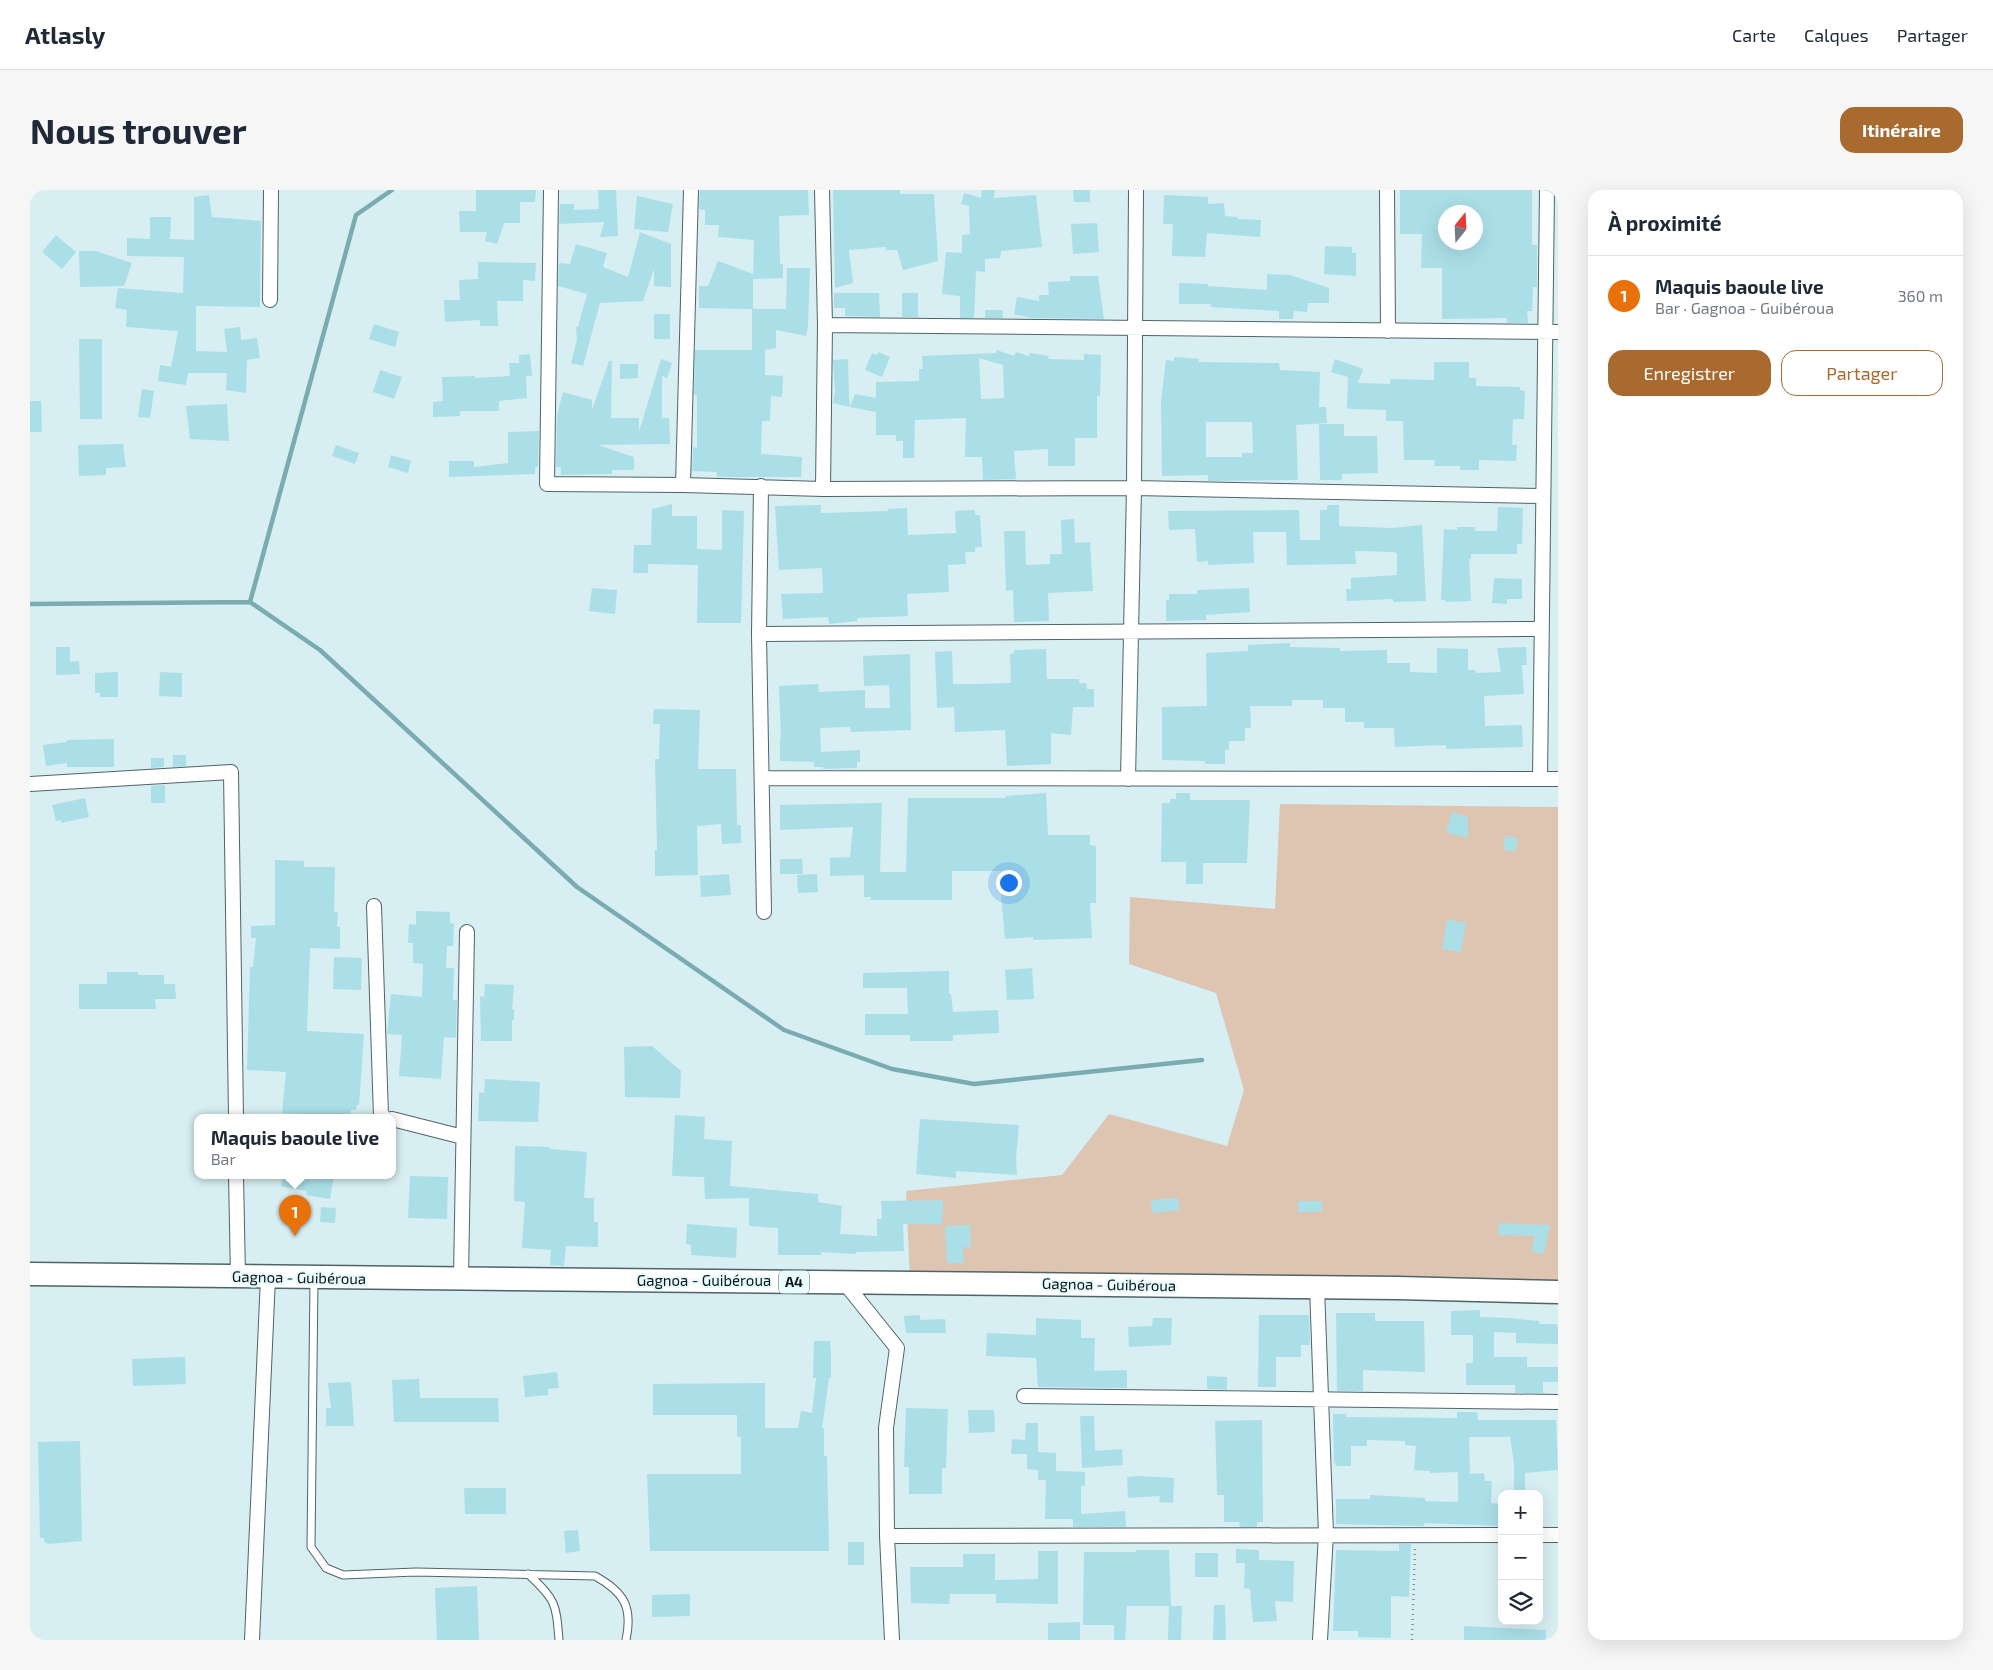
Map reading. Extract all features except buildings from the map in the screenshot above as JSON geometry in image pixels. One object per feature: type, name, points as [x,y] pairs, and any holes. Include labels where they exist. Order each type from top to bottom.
[{"type":"main road","name":"Gagnoa - Guibéroua","points":[[30,1274],[1317,1287],[1558,1292]]},
{"type":"street","points":[[270,300],[271,190]]},
{"type":"street","points":[[551,190],[547,484],[761,486],[823,489],[1134,488],[1543,496]]},
{"type":"street","points":[[683,485],[691,190]]},
{"type":"street","points":[[822,190],[825,325],[823,489]]},
{"type":"street","points":[[1128,778],[1134,488],[1136,190]]},
{"type":"street","points":[[1388,190],[1388,331]]},
{"type":"street","points":[[1540,779],[1543,496],[1552,332],[1547,190]]},
{"type":"street","points":[[825,325],[1552,332]]},
{"type":"street","points":[[761,486],[760,634],[764,912]]},
{"type":"street","points":[[760,634],[1542,629]]},
{"type":"street","points":[[30,784],[232,772],[236,1114]]},
{"type":"street","points":[[763,778],[1558,779]]},
{"type":"street","points":[[374,906],[381,1114]]},
{"type":"street","points":[[461,1279],[467,932]]},
{"type":"street","points":[[396,1120],[464,1137]]},
{"type":"street","points":[[236,1179],[238,1277]]},
{"type":"street","points":[[252,1640],[268,1277]]},
{"type":"street","points":[[844,1282],[897,1348],[886,1428],[887,1536],[892,1640]]},
{"type":"street","points":[[1317,1287],[1326,1534],[1320,1640]]},
{"type":"street","points":[[1024,1396],[1558,1402]]},
{"type":"street","points":[[887,1536],[1498,1535]]},
{"type":"street","points":[[1543,1535],[1558,1535]]},
{"type":"lane","points":[[314,1278],[312,1547],[326,1568],[343,1575],[416,1572],[595,1576],[610,1584],[626,1603],[630,1622],[626,1640]]},
{"type":"lane","points":[[528,1574],[550,1594],[557,1607],[559,1640]]},
{"type":"path","points":[[1412,1640],[1416,1535]]},
{"type":"shaded area","points":[[1280,804],[1558,807],[1558,1290],[910,1278],[906,1191],[1062,1175],[1109,1114],[1227,1146],[1244,1090],[1216,993],[1129,964],[1130,897],[1275,909]]},
{"type":"waterway","points":[[30,604],[250,602],[356,215],[392,190]]},
{"type":"waterway","points":[[250,602],[320,650],[577,887],[784,1030],[892,1069],[974,1084],[1202,1060]]},
{"type":"place","name":"Maquis baoule live","points":[[295,1236]]}]
